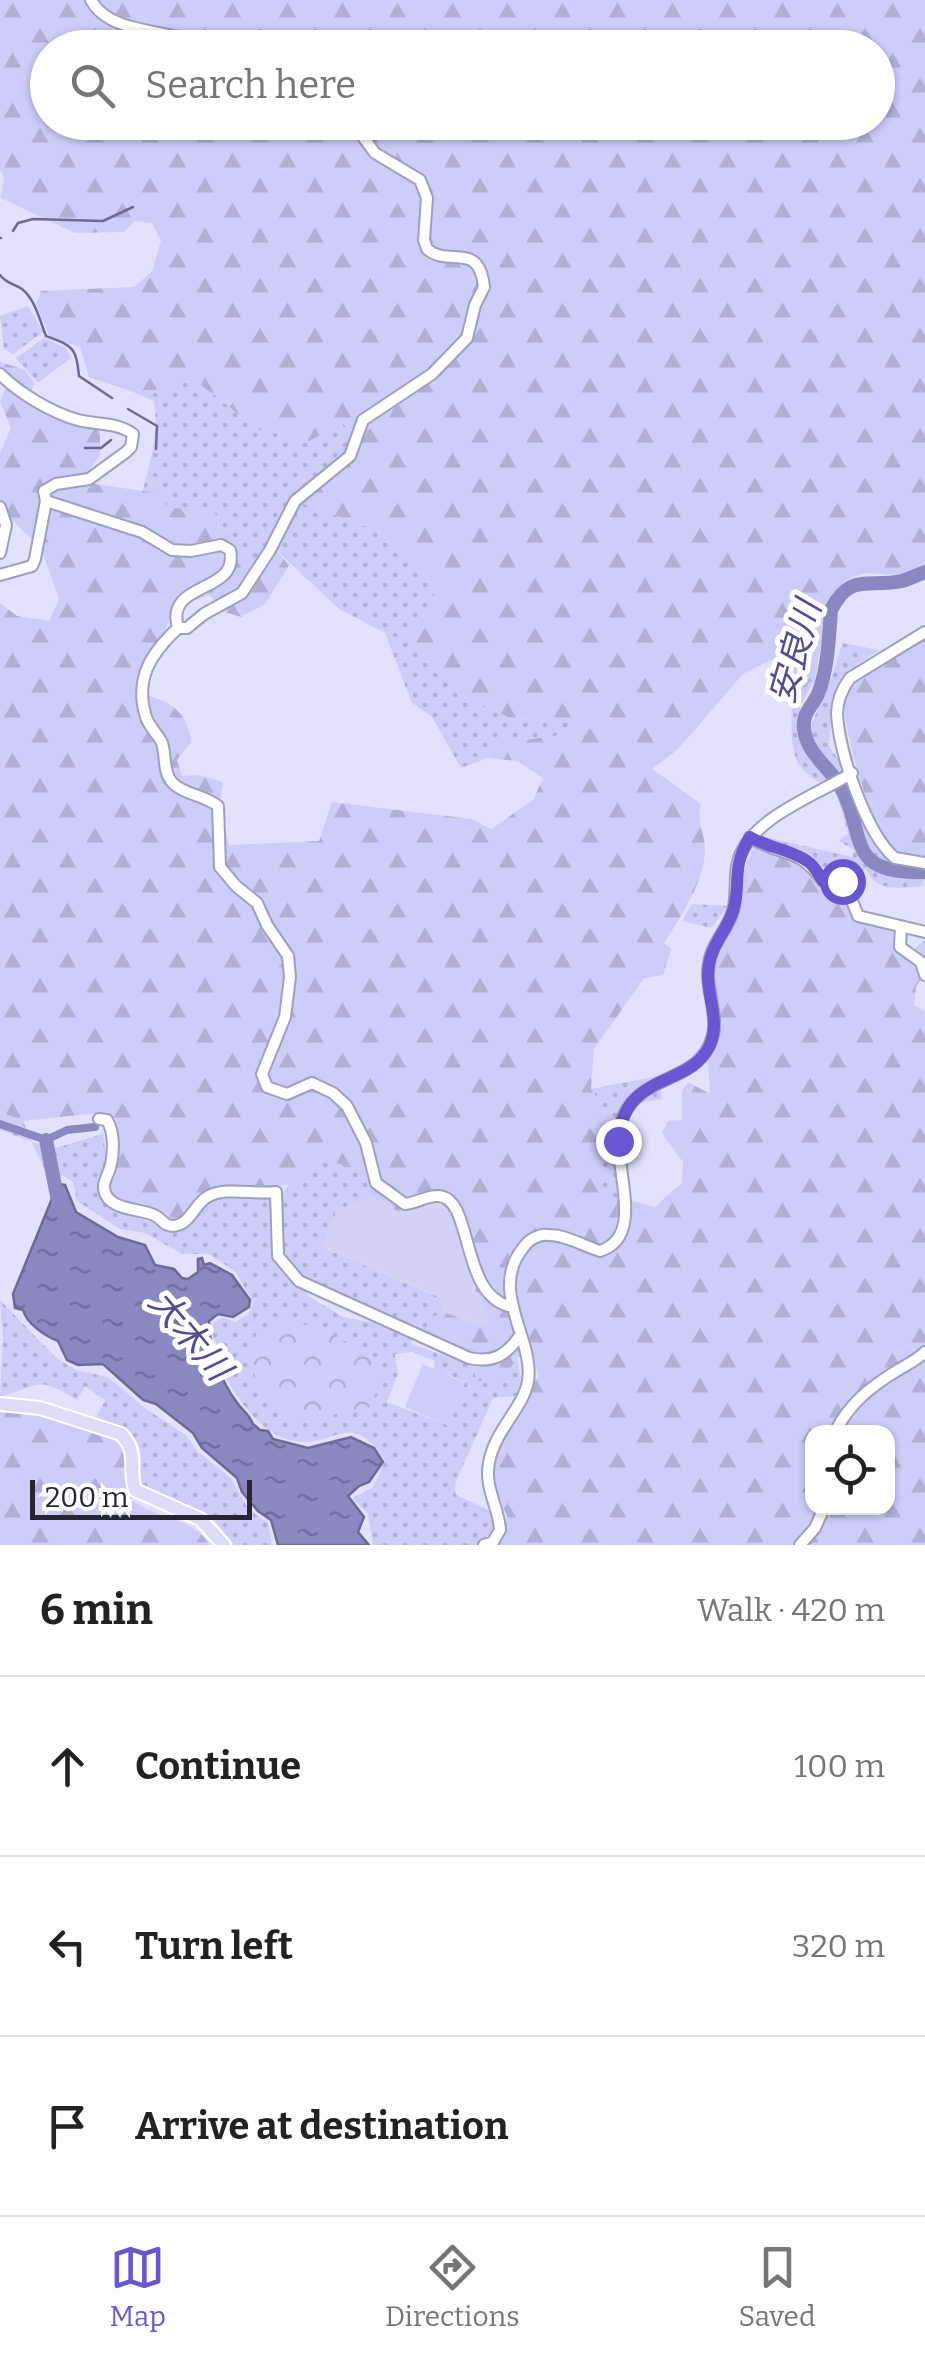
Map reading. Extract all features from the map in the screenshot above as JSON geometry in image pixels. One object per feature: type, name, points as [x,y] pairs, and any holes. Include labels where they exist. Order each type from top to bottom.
[{"type":"main road","points":[[0,1404],[40,1408],[121,1434],[131,1444],[134,1456],[135,1490],[200,1519],[224,1545]]},
{"type":"street","points":[[91,0],[108,20],[152,30]]},
{"type":"street","points":[[365,140],[374,153],[420,180],[427,198],[427,249],[442,257],[471,259],[480,268],[484,287],[475,304],[470,332],[432,374],[363,420],[350,456],[295,501],[242,594],[187,628],[178,628],[156,650],[144,672],[142,688],[146,719],[163,745],[167,775],[172,783],[218,806],[220,867],[257,902],[288,956],[289,998],[280,1033],[262,1074],[266,1086],[286,1094],[312,1084],[333,1092],[358,1123],[376,1183],[405,1204],[435,1196],[452,1203],[461,1217],[466,1246],[484,1290],[503,1306],[513,1308]]},
{"type":"street","points":[[0,374],[10,384],[72,418],[122,428],[133,434],[131,447],[90,479],[44,490],[46,501],[32,566],[0,575]]},
{"type":"street","points":[[46,501],[142,532],[172,550],[182,552],[221,545],[230,550],[232,561],[226,575],[180,601],[175,620],[178,628]]},
{"type":"street","points":[[0,507],[6,525],[0,553]]},
{"type":"street","points":[[925,632],[861,669],[842,688],[837,712],[849,775],[886,850],[904,862],[925,863]]},
{"type":"street","points":[[484,1545],[494,1542],[500,1530],[489,1487],[490,1458],[528,1384],[527,1363],[513,1308],[512,1270],[521,1250],[540,1236],[557,1236],[600,1251],[620,1237],[626,1216],[618,1141],[623,1119],[627,1108],[642,1092],[700,1059],[707,1050],[715,1024],[708,976],[710,961],[717,937],[731,917],[738,858],[756,828],[849,775]]},
{"type":"street","points":[[750,837],[803,858],[823,881],[842,881],[858,916],[925,932]]},
{"type":"street","points":[[901,927],[900,947],[920,962],[925,975]]},
{"type":"street","points":[[99,1119],[107,1120],[112,1132],[112,1162],[105,1190],[124,1208],[153,1214],[164,1224],[174,1226],[186,1220],[208,1196],[276,1192],[278,1256],[299,1281],[469,1358],[495,1359],[519,1336]]},
{"type":"street","points":[[839,1425],[865,1391],[925,1352]]},
{"type":"street","points":[[800,1545],[821,1515]]},
{"type":"shaded area","points":[[373,1197],[397,1211],[442,1202],[456,1212],[458,1239],[471,1268],[475,1290],[489,1317],[485,1327],[443,1312],[440,1297],[322,1247],[337,1210]]},
{"type":"green space","points":[[0,0],[925,0],[925,571],[900,575],[864,573],[844,581],[828,605],[815,679],[794,692],[771,688],[773,659],[743,674],[678,749],[652,769],[701,804],[704,862],[690,899],[664,943],[671,949],[663,975],[644,978],[594,1049],[591,1089],[605,1109],[598,1166],[607,1199],[655,1207],[682,1183],[683,1162],[662,1133],[668,1121],[682,1120],[682,1091],[688,1082],[710,1094],[708,1061],[722,1025],[714,977],[719,944],[736,917],[743,873],[754,846],[810,866],[823,884],[843,887],[850,909],[859,920],[896,929],[895,951],[905,957],[925,940],[925,971],[916,987],[914,1005],[925,1011],[925,1545],[497,1545],[504,1540],[508,1519],[493,1482],[495,1453],[538,1376],[535,1359],[518,1357],[500,1382],[479,1381],[467,1364],[442,1354],[439,1342],[427,1335],[428,1320],[443,1312],[485,1327],[489,1317],[475,1290],[481,1275],[470,1245],[458,1239],[456,1212],[441,1202],[397,1211],[373,1197],[379,1177],[325,1159],[289,1184],[266,1189],[207,1190],[184,1215],[167,1221],[160,1212],[126,1203],[108,1190],[117,1130],[116,1119],[106,1112],[23,1121],[0,1112],[0,603],[17,616],[49,621],[59,599],[41,548],[12,520],[0,523],[0,453],[11,428],[0,401],[9,379],[0,369],[0,362],[25,370],[35,383],[27,400],[69,424],[100,428],[100,456],[85,474],[95,484],[157,493],[169,508],[207,509],[219,517],[217,550],[226,559],[257,559],[263,567],[276,550],[289,565],[265,604],[241,617],[221,611],[210,595],[173,607],[139,678],[150,696],[173,707],[187,725],[191,742],[177,760],[182,776],[199,775],[223,782],[220,802],[229,845],[319,841],[332,802],[472,819],[491,829],[533,800],[543,778],[517,761],[487,758],[494,745],[578,732],[577,722],[512,719],[457,693],[402,635],[434,607],[434,585],[377,530],[299,502],[359,443],[343,423],[309,441],[259,430],[187,374],[172,389],[131,391],[89,377],[80,347],[50,337],[36,304],[41,291],[134,287],[152,271],[161,241],[152,223],[135,221],[124,232],[75,233],[1,198],[4,177],[0,169]]},
{"type":"green space","points":[[28,306],[43,332],[13,354],[4,349],[0,316]]},
{"type":"green space","points":[[44,338],[66,348],[71,358],[38,383],[16,358]]},
{"type":"green space","points":[[187,373],[259,430],[343,423],[353,436],[345,455],[296,492],[257,559],[238,559],[234,544],[218,539],[219,517],[207,509],[169,509],[157,493],[142,493],[156,424],[154,401],[131,391],[172,389]]},
{"type":"green space","points":[[299,502],[377,530],[434,585],[434,607],[403,635],[457,693],[512,719],[577,722],[578,733],[494,745],[487,758],[461,768],[432,717],[412,703],[385,633],[339,609],[276,550]]},
{"type":"green space","points":[[925,637],[925,858],[902,854],[884,839],[857,769],[845,710],[846,698],[859,679]]},
{"type":"green space","points":[[842,643],[879,650],[847,671],[832,698],[829,746],[840,762],[877,849],[893,863],[925,867],[923,886],[882,885],[875,882],[866,868],[856,879],[822,867],[810,855],[766,842],[757,835],[852,857],[854,850],[839,841],[848,833],[836,792],[801,768],[791,728],[794,692],[815,679],[800,706],[801,727],[811,726]]},
{"type":"green space","points":[[692,904],[728,906],[711,928],[682,921]]},
{"type":"green space","points":[[658,1076],[662,1099],[639,1103],[619,1113],[614,1143],[620,1201],[607,1200],[598,1166],[605,1109],[591,1089]]},
{"type":"green space","points":[[0,1112],[23,1121],[32,1142],[0,1130]]},
{"type":"green space","points":[[103,1134],[107,1162],[99,1189],[103,1197],[119,1212],[150,1217],[169,1230],[183,1228],[210,1200],[282,1195],[289,1184],[325,1159],[380,1177],[373,1197],[337,1210],[322,1247],[441,1298],[443,1312],[428,1320],[427,1335],[308,1282],[308,1296],[343,1317],[409,1334],[412,1344],[467,1364],[517,1357],[522,1385],[515,1396],[493,1398],[455,1484],[456,1495],[508,1519],[504,1540],[497,1545],[373,1545],[368,1514],[353,1498],[373,1487],[385,1461],[372,1444],[349,1433],[315,1441],[284,1438],[262,1425],[217,1364],[220,1349],[213,1338],[213,1322],[224,1318],[236,1322],[248,1314],[253,1303],[236,1272],[209,1254],[182,1254],[145,1233],[120,1229],[77,1201],[73,1182],[62,1175],[54,1191],[32,1142],[55,1148]],"holes":[[[412,1352],[435,1361],[434,1369],[465,1382],[447,1425],[387,1402],[398,1374],[395,1354]]]},
{"type":"green space","points":[[0,1300],[55,1357],[76,1370],[108,1377],[146,1409],[186,1435],[197,1451],[231,1478],[248,1509],[268,1523],[272,1545],[234,1545],[211,1516],[145,1490],[135,1439],[124,1429],[97,1417],[105,1400],[85,1386],[77,1400],[45,1385],[0,1397]]},
{"type":"green space","points":[[281,1317],[340,1338],[368,1356],[377,1366],[380,1378],[369,1408],[343,1411],[314,1423],[291,1419],[257,1384],[251,1362],[256,1334]]},
{"type":"green space","points":[[423,1364],[465,1383],[447,1425],[405,1407]]},
{"type":"green space","points":[[0,1410],[70,1424],[120,1445],[127,1455],[127,1488],[132,1499],[195,1529],[210,1545],[0,1545]]},
{"type":"water","points":[[58,1184],[65,1185],[76,1212],[118,1237],[145,1245],[155,1265],[174,1269],[188,1279],[198,1272],[198,1259],[202,1258],[204,1265],[210,1263],[232,1275],[250,1300],[249,1307],[233,1317],[218,1314],[209,1321],[211,1343],[226,1385],[253,1424],[268,1431],[273,1439],[308,1448],[351,1437],[374,1448],[383,1462],[369,1482],[348,1496],[364,1517],[358,1532],[369,1545],[278,1545],[271,1520],[258,1511],[242,1492],[237,1478],[202,1448],[193,1433],[156,1404],[143,1400],[103,1364],[78,1365],[67,1360],[58,1341],[37,1329],[23,1310],[15,1308],[13,1294]]},
{"type":"waterway","points":[[13,231],[18,223],[33,219],[103,221],[133,207]]},
{"type":"waterway","points":[[0,275],[27,293],[46,336],[72,349],[79,376],[112,398]]},
{"type":"waterway","points":[[128,409],[157,426],[156,449]]},
{"type":"waterway","points":[[85,448],[101,448],[111,440]]},
{"type":"waterway","name":"安良川","points":[[925,572],[902,581],[853,586],[838,598],[831,610],[821,685],[804,723],[809,744],[846,798],[868,857],[880,866],[898,871],[925,872]]},
{"type":"waterway","name":"大木川","points":[[0,1124],[46,1140],[67,1130],[95,1127]]},
{"type":"waterway","name":"大木川","points":[[46,1140],[59,1206]]},
{"type":"route","points":[[618,1141],[633,1100],[700,1059],[711,1041],[715,1024],[708,976],[710,961],[717,937],[731,917],[738,858],[750,837],[803,858],[823,881],[842,881]]}]
